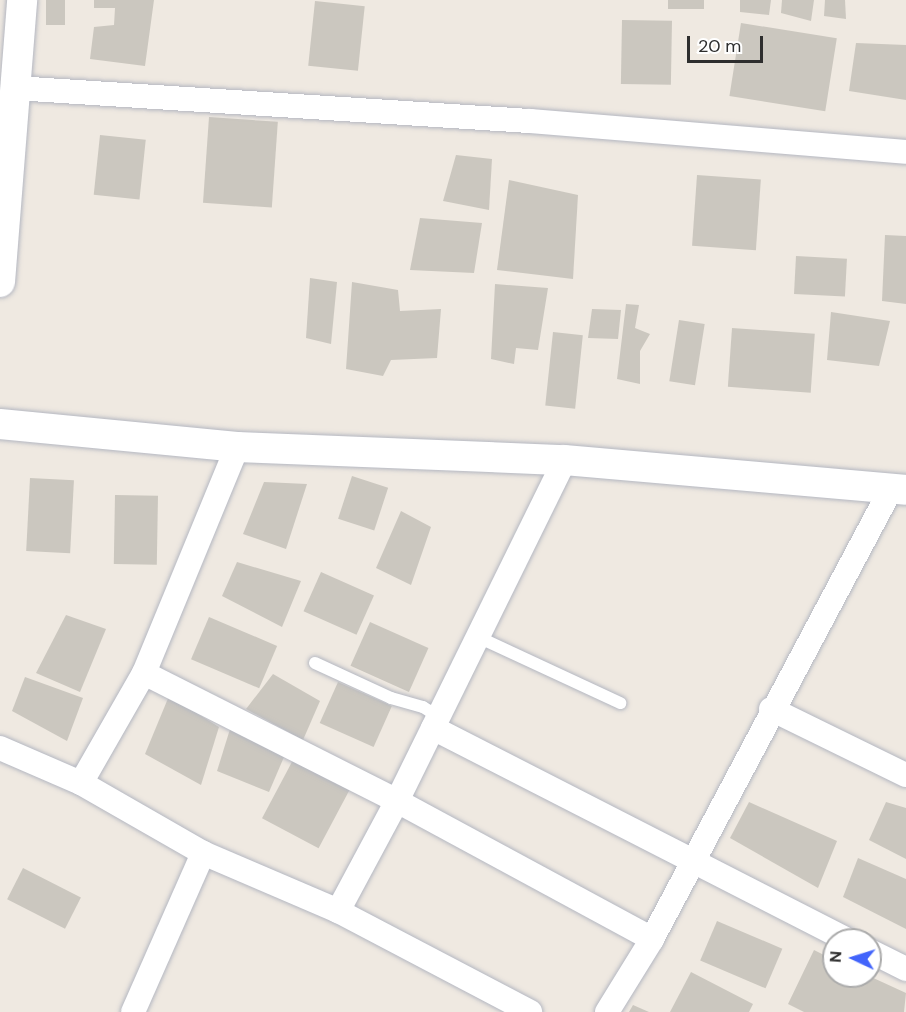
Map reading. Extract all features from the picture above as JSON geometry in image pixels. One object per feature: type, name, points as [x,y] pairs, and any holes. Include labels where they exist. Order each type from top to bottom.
[{"type":"street","points":[[0,282],[5,142],[15,88],[22,0]]},
{"type":"street","points":[[15,88],[530,121],[906,152]]},
{"type":"street","points":[[0,424],[237,447],[565,460],[899,489],[771,709],[652,939],[607,1012]]},
{"type":"street","points":[[81,783],[144,673],[237,447]]},
{"type":"street","points":[[338,911],[397,801],[565,460]]},
{"type":"street","points":[[144,673],[397,801],[652,939]]},
{"type":"street","points":[[771,709],[906,775]]},
{"type":"street","points":[[436,723],[691,862],[824,928]]},
{"type":"street","points":[[0,748],[81,783],[203,853],[338,911],[530,1012]]},
{"type":"street","points":[[133,1012],[203,853]]},
{"type":"street","points":[[882,957],[906,969]]},
{"type":"lane","points":[[478,637],[620,703]]},
{"type":"lane","points":[[315,663],[392,698],[423,707],[436,723]]},
{"type":"building","points":[[46,0],[65,0],[65,25],[46,25]]},
{"type":"building","points":[[94,0],[154,0],[145,66],[90,59],[94,27],[114,25],[115,8],[94,8]]},
{"type":"building","points":[[668,0],[704,0],[704,9],[668,9]]},
{"type":"building","points":[[740,0],[771,0],[769,15],[740,12]]},
{"type":"building","points":[[782,0],[814,0],[811,21],[781,13]]},
{"type":"building","points":[[825,0],[845,0],[846,19],[824,16]]},
{"type":"building","points":[[315,1],[365,6],[358,71],[308,66]]},
{"type":"building","points":[[622,20],[672,21],[671,85],[621,84]]},
{"type":"building","points":[[741,23],[837,38],[825,111],[729,96]]},
{"type":"building","points":[[856,43],[906,45],[906,100],[849,91]]},
{"type":"building","points":[[209,117],[278,122],[272,208],[203,203]]},
{"type":"building","points":[[100,135],[146,140],[139,199],[94,195]]},
{"type":"building","points":[[456,155],[492,159],[489,210],[443,201]]},
{"type":"building","points":[[697,175],[761,179],[756,250],[692,246]]},
{"type":"building","points":[[509,180],[578,195],[573,279],[497,270]]},
{"type":"building","points":[[420,218],[482,223],[474,273],[410,270]]},
{"type":"building","points":[[885,235],[906,236],[906,304],[882,301]]},
{"type":"building","points":[[796,256],[847,259],[845,297],[794,294]]},
{"type":"building","points":[[310,278],[337,282],[331,344],[306,338]]},
{"type":"building","points":[[352,282],[398,290],[400,311],[441,309],[437,358],[391,360],[383,376],[346,369]]},
{"type":"building","points":[[495,284],[548,288],[538,350],[516,348],[514,364],[491,359]]},
{"type":"building","points":[[626,304],[639,305],[635,328],[650,334],[640,351],[640,384],[617,379]]},
{"type":"building","points":[[592,309],[621,310],[618,339],[588,338]]},
{"type":"building","points":[[831,312],[890,321],[879,366],[827,360]]},
{"type":"building","points":[[679,320],[705,324],[695,385],[669,381]]},
{"type":"building","points":[[732,328],[815,334],[811,393],[728,387]]},
{"type":"building","points":[[553,332],[583,335],[575,409],[545,406]]},
{"type":"building","points":[[352,476],[388,488],[374,531],[338,519]]},
{"type":"building","points":[[30,478],[74,480],[70,553],[26,551]]},
{"type":"building","points":[[264,482],[307,484],[286,549],[243,534]]},
{"type":"building","points":[[115,495],[158,496],[157,565],[114,564]]},
{"type":"building","points":[[401,511],[431,527],[411,585],[376,568]]},
{"type":"building","points":[[237,562],[301,581],[282,627],[222,596]]},
{"type":"building","points":[[321,572],[374,596],[356,635],[304,611]]},
{"type":"building","points":[[66,615],[106,629],[80,692],[36,673]]},
{"type":"building","points":[[209,617],[277,646],[259,688],[191,659]]},
{"type":"building","points":[[370,622],[428,648],[409,692],[350,666]]},
{"type":"building","points":[[273,674],[320,701],[303,740],[246,709]]},
{"type":"building","points":[[25,677],[83,698],[67,741],[12,711]]},
{"type":"building","points":[[338,682],[392,706],[374,747],[320,723]]},
{"type":"building","points":[[169,696],[219,727],[201,785],[145,754]]},
{"type":"building","points":[[231,726],[284,757],[269,792],[217,771]]},
{"type":"building","points":[[293,760],[350,790],[319,848],[262,818]]},
{"type":"building","points":[[749,802],[837,841],[818,888],[730,838]]},
{"type":"building","points":[[886,802],[906,808],[906,859],[869,840]]},
{"type":"building","points":[[858,858],[906,879],[906,929],[843,897]]},
{"type":"building","points":[[23,868],[81,898],[65,929],[7,899]]},
{"type":"building","points":[[717,921],[782,949],[766,988],[700,961]]},
{"type":"building","points":[[814,950],[822,954],[822,988],[882,988],[882,982],[906,993],[904,1012],[804,1012],[788,1004]]},
{"type":"building","points":[[691,972],[753,1004],[749,1012],[670,1012]]},
{"type":"building","points":[[633,1005],[649,1012],[629,1012]]}]
